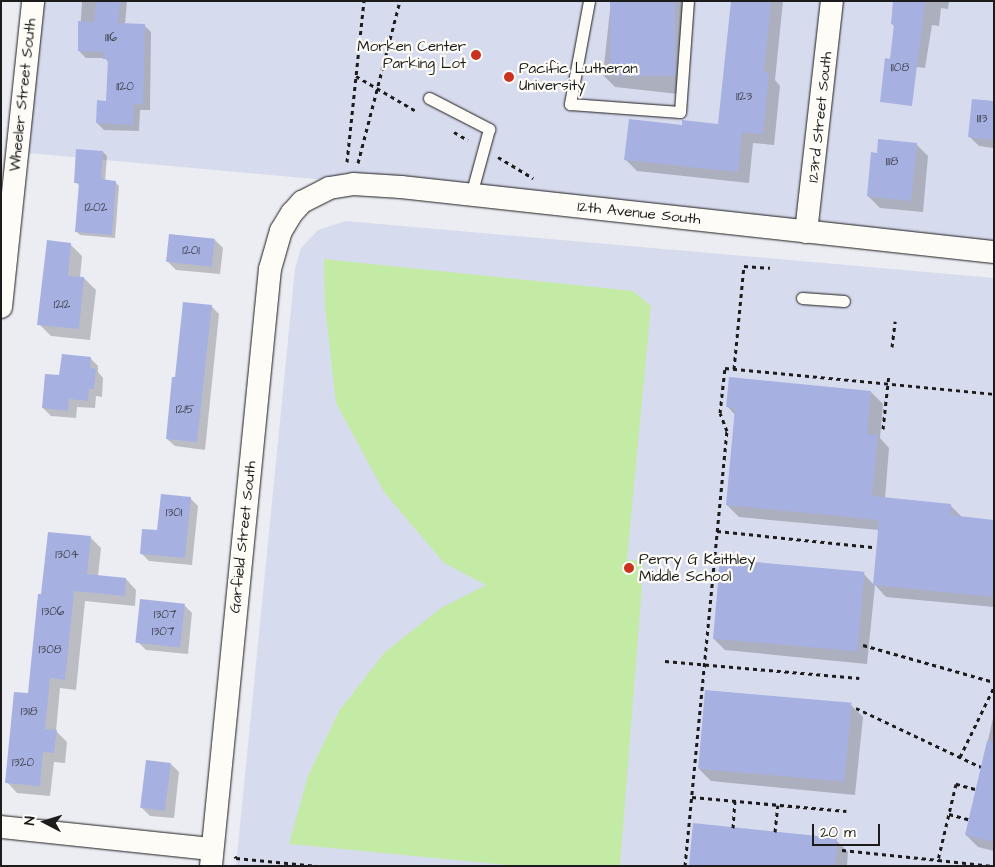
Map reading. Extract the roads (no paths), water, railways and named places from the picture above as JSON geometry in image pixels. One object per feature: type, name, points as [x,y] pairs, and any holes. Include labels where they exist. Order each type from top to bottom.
[{"type":"street","name":"Wheeler Street South","points":[[1,307],[9,151],[32,1]]},
{"type":"street","name":"123rd Street South","points":[[806,232],[832,1]]},
{"type":"street","name":"12th Avenue South","points":[[292,213],[312,195],[329,188],[353,182],[994,252]]},
{"type":"street","name":"Garfield Street South","points":[[212,858],[270,269],[282,231],[292,213]]},
{"type":"street","points":[[1,827],[212,858]]},
{"type":"lane","points":[[589,1],[570,104],[680,112],[688,1]]},
{"type":"lane","points":[[429,98],[489,129],[471,195]]},
{"type":"lane","points":[[802,298],[844,302]]},
{"type":"place","name":"Morken Center Parking Lot","points":[[476,55]]},
{"type":"place","name":"Pacific Lutheran University","points":[[509,77]]},
{"type":"place","name":"Perry G Keithley Middle School","points":[[629,568]]}]
